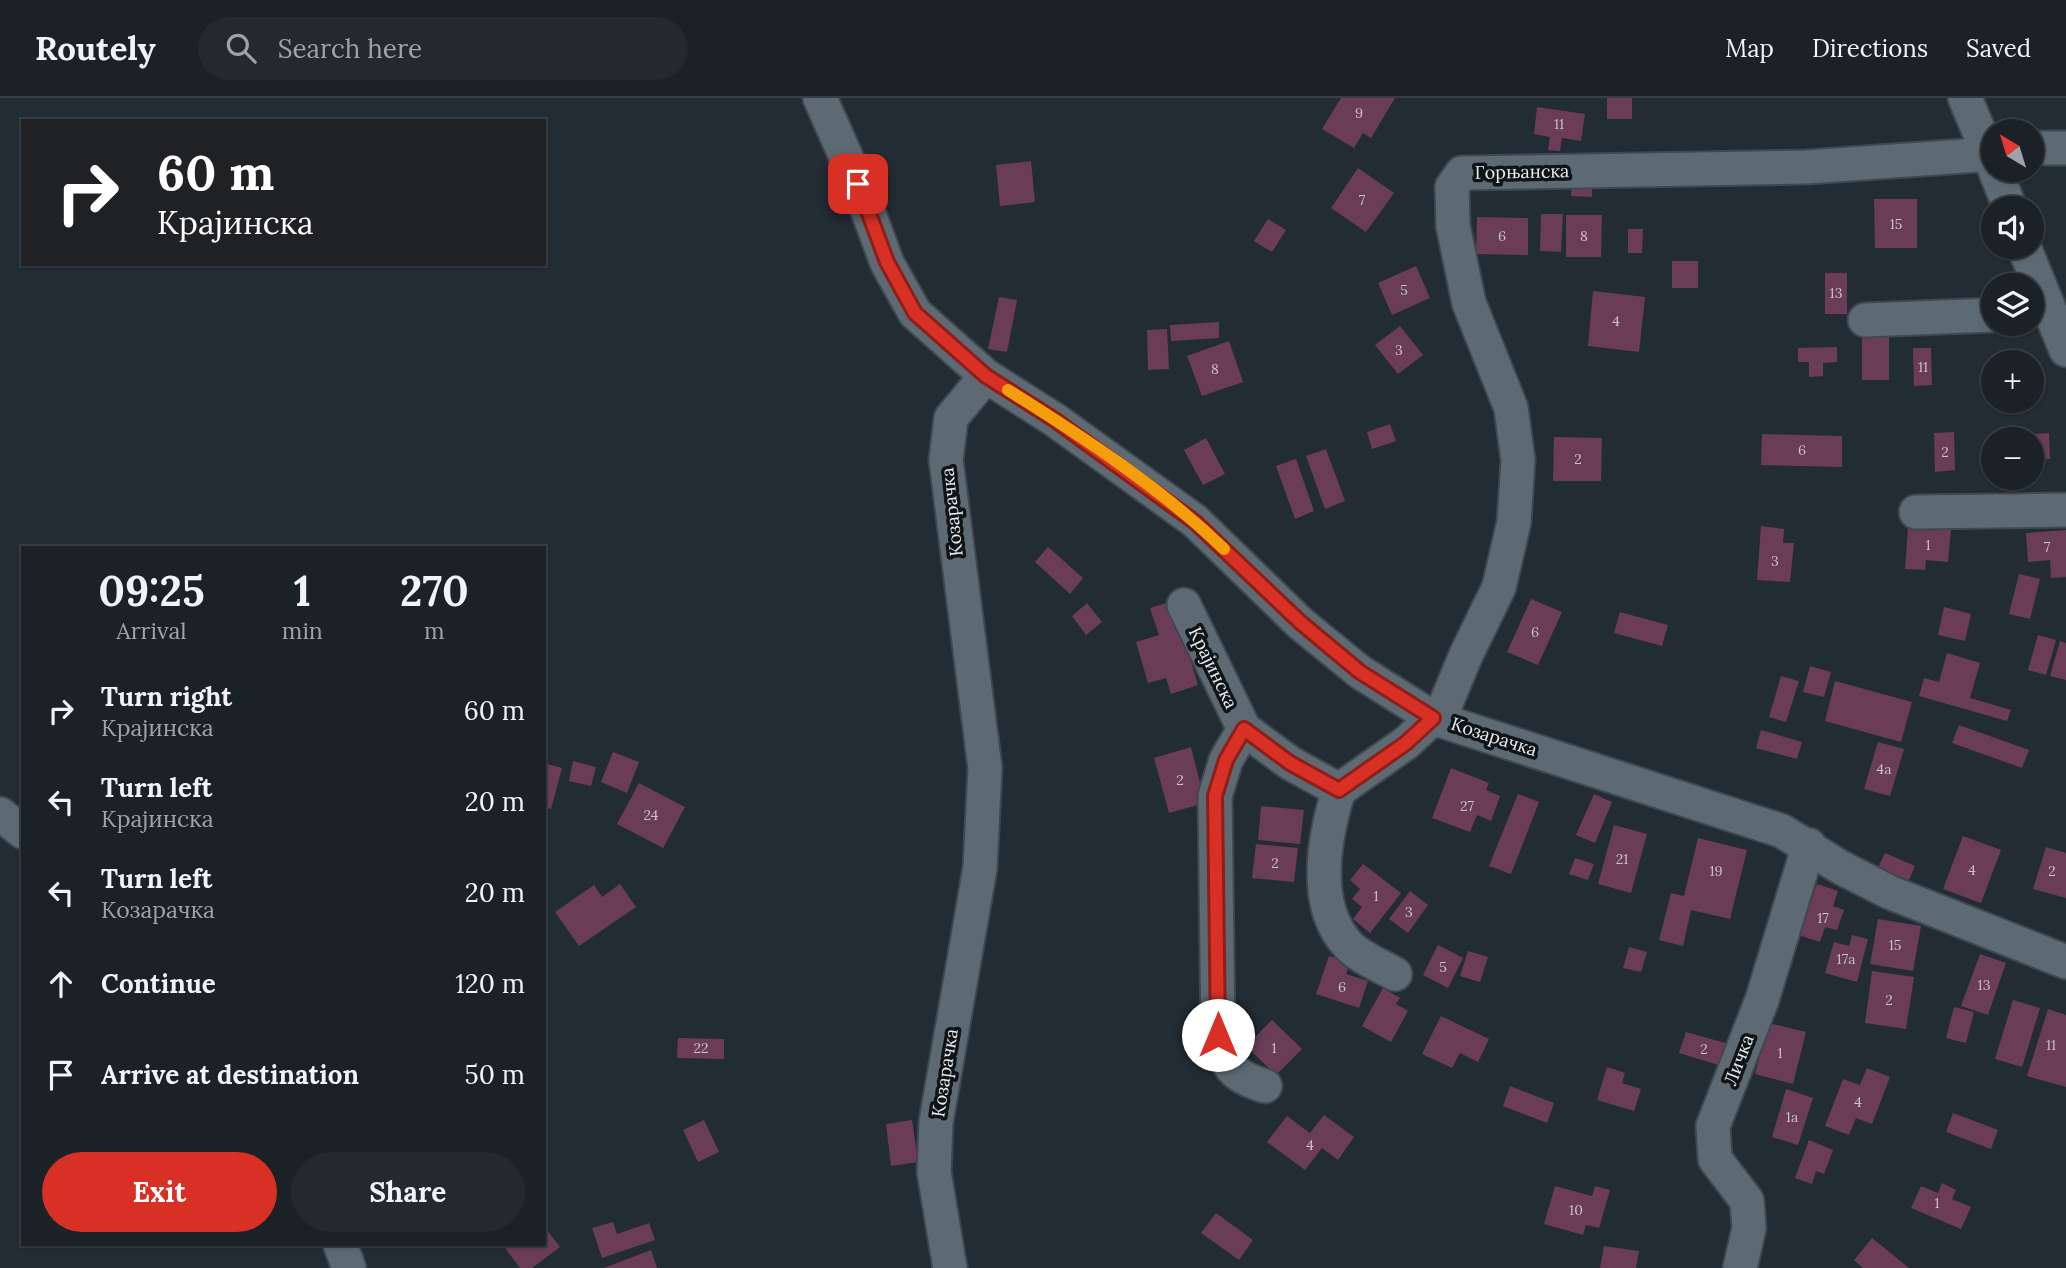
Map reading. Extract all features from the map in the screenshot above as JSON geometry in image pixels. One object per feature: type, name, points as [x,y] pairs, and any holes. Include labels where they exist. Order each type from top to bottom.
[{"type":"street","points":[[820,98],[858,184],[887,262],[915,313],[986,376]]},
{"type":"street","points":[[1965,98],[1981,134]]},
{"type":"street","points":[[2044,148],[2066,148]]},
{"type":"street","name":"Горњанска","points":[[1436,719],[1499,587],[1514,522],[1518,460],[1511,408],[1469,303],[1453,226],[1452,187],[1462,173],[1981,161]]},
{"type":"street","points":[[2029,259],[2066,350]]},
{"type":"street","points":[[1865,320],[1981,315]]},
{"type":"street","name":"Козарачка","points":[[950,1268],[934,1172],[936,1122],[980,868],[985,768],[946,460],[951,418],[986,376],[1055,420],[1195,522],[1300,622],[1360,672],[1436,719],[1750,819],[1809,845],[1840,867],[1889,892],[2066,962]]},
{"type":"street","points":[[1916,512],[2066,510]]},
{"type":"street","name":"Крајинска","points":[[1184,605],[1244,729],[1290,763],[1339,790]]},
{"type":"street","points":[[1395,974],[1351,948],[1334,926],[1327,897],[1324,859],[1329,819],[1339,790],[1436,719]]},
{"type":"street","name":"Крајинска","points":[[1244,729],[1226,760],[1215,796],[1218,1035],[1227,1064],[1246,1080],[1265,1086]]},
{"type":"street","points":[[0,814],[21,830]]},
{"type":"street","name":"Личка","points":[[1740,1268],[1749,1228],[1747,1201],[1715,1159],[1713,1126],[1762,1000],[1809,845]]},
{"type":"street","points":[[341,1246],[349,1268]]},
{"type":"building","points":[[1341,98],[1395,98],[1371,138],[1363,133],[1354,148],[1322,129]]},
{"type":"building","points":[[1607,98],[1632,98],[1632,119],[1607,119]]},
{"type":"building","points":[[1537,107],[1585,114],[1581,141],[1562,138],[1560,151],[1548,150],[1550,137],[1534,134]]},
{"type":"building","points":[[1031,161],[1035,202],[1000,206],[996,165]]},
{"type":"building","points":[[1358,168],[1394,193],[1366,232],[1331,208]]},
{"type":"building","points":[[1572,184],[1592,185],[1592,197],[1571,196]]},
{"type":"building","points":[[1874,199],[1917,199],[1917,248],[1875,248]]},
{"type":"building","points":[[1541,214],[1563,214],[1561,252],[1540,251]]},
{"type":"building","points":[[1566,215],[1602,215],[1601,257],[1566,257]]},
{"type":"building","points":[[1477,217],[1528,218],[1528,255],[1476,254]]},
{"type":"building","points":[[1268,219],[1286,230],[1272,252],[1254,241]]},
{"type":"building","points":[[1628,229],[1643,229],[1642,253],[1628,253]]},
{"type":"building","points":[[1672,261],[1698,261],[1698,288],[1672,288]]},
{"type":"building","points":[[1416,266],[1430,298],[1392,315],[1378,283]]},
{"type":"building","points":[[1825,273],[1847,273],[1847,314],[1825,314]]},
{"type":"building","points":[[1593,291],[1645,297],[1639,352],[1588,346]]},
{"type":"building","points":[[999,297],[1017,300],[1007,352],[988,349]]},
{"type":"building","points":[[1219,322],[1219,338],[1171,341],[1170,325]]},
{"type":"building","points":[[1400,326],[1423,355],[1398,374],[1375,345]]},
{"type":"building","points":[[1167,329],[1169,369],[1148,370],[1147,330]]},
{"type":"building","points":[[1889,336],[1889,380],[1862,380],[1862,337]]},
{"type":"building","points":[[1229,341],[1243,382],[1202,396],[1187,356]]},
{"type":"building","points":[[1837,347],[1837,362],[1823,363],[1823,376],[1809,377],[1809,362],[1798,362],[1798,348]]},
{"type":"building","points":[[1913,348],[1931,348],[1932,385],[1914,386]]},
{"type":"building","points":[[1390,424],[1396,441],[1372,449],[1367,432]]},
{"type":"building","points":[[1954,432],[1955,470],[1935,472],[1934,433]]},
{"type":"building","points":[[2044,433],[2049,433],[2050,459],[2044,459]]},
{"type":"building","points":[[1762,434],[1842,436],[1842,467],[1761,465]]},
{"type":"building","points":[[1554,437],[1602,438],[1601,481],[1553,481]]},
{"type":"building","points":[[1206,438],[1225,474],[1203,485],[1184,450]]},
{"type":"building","points":[[1326,449],[1345,501],[1325,509],[1306,456]]},
{"type":"building","points":[[1296,459],[1314,511],[1295,519],[1276,466]]},
{"type":"building","points":[[1761,526],[1784,529],[1783,543],[1794,543],[1790,582],[1757,580]]},
{"type":"building","points":[[1908,527],[1951,530],[1948,562],[1926,560],[1925,570],[1905,569]]},
{"type":"building","points":[[2066,530],[2066,577],[2051,578],[2050,560],[2028,562],[2026,533]]},
{"type":"building","points":[[1048,547],[1083,578],[1070,594],[1035,562]]},
{"type":"building","points":[[2019,574],[2040,579],[2030,619],[2009,614]]},
{"type":"building","points":[[1531,599],[1562,612],[1538,665],[1507,652]]},
{"type":"building","points":[[1173,601],[1198,685],[1171,694],[1166,678],[1148,683],[1136,642],[1159,635],[1150,608]]},
{"type":"building","points":[[1087,603],[1102,622],[1086,635],[1072,616]]},
{"type":"building","points":[[1944,607],[1971,614],[1965,641],[1938,635]]},
{"type":"building","points":[[1620,612],[1668,625],[1662,646],[1614,633]]},
{"type":"building","points":[[2038,635],[2056,640],[2046,675],[2028,670]]},
{"type":"building","points":[[2060,641],[2066,643],[2066,680],[2050,676]]},
{"type":"building","points":[[1947,653],[1980,663],[1970,698],[2011,710],[2007,721],[1919,696],[1924,678],[1939,682]]},
{"type":"building","points":[[1810,666],[1831,672],[1824,697],[1803,692]]},
{"type":"building","points":[[1781,676],[1799,681],[1786,722],[1769,717]]},
{"type":"building","points":[[1835,681],[1912,702],[1901,742],[1825,721]]},
{"type":"building","points":[[1959,725],[2029,750],[2022,768],[1952,743]]},
{"type":"building","points":[[1761,730],[1802,742],[1797,759],[1756,748]]},
{"type":"building","points":[[1878,742],[1904,749],[1890,796],[1864,789]]},
{"type":"building","points":[[1191,747],[1205,803],[1169,813],[1154,758]]},
{"type":"building","points":[[613,752],[639,762],[627,793],[601,782]]},
{"type":"building","points":[[573,761],[596,767],[591,786],[569,781]]},
{"type":"building","points":[[546,764],[562,768],[551,809],[546,808]]},
{"type":"building","points":[[1451,768],[1489,783],[1486,790],[1500,796],[1491,821],[1477,815],[1470,832],[1432,818]]},
{"type":"building","points":[[639,783],[685,807],[663,848],[617,824]]},
{"type":"building","points":[[1518,794],[1539,802],[1511,874],[1489,866]]},
{"type":"building","points":[[1594,794],[1612,802],[1595,843],[1576,835]]},
{"type":"building","points":[[1261,806],[1304,810],[1300,844],[1258,840]]},
{"type":"building","points":[[1614,825],[1647,834],[1631,893],[1598,884]]},
{"type":"building","points":[[1963,836],[2001,850],[1981,903],[1943,889]]},
{"type":"building","points":[[1698,838],[1747,850],[1730,919],[1691,910],[1683,946],[1659,940],[1671,893],[1684,896]]},
{"type":"building","points":[[1256,844],[1298,848],[1294,882],[1252,878]]},
{"type":"building","points":[[2046,847],[2066,853],[2066,898],[2033,889]]},
{"type":"building","points":[[1885,853],[1915,866],[1906,887],[1875,874]]},
{"type":"building","points":[[1575,858],[1594,864],[1588,880],[1569,874]]},
{"type":"building","points":[[1363,864],[1401,893],[1370,933],[1353,919],[1362,907],[1352,899],[1360,889],[1350,880]]},
{"type":"building","points":[[620,884],[636,907],[579,946],[555,912],[594,885],[602,897]]},
{"type":"building","points":[[1817,884],[1838,891],[1833,906],[1844,910],[1837,930],[1825,927],[1820,942],[1799,935]]},
{"type":"building","points":[[1410,891],[1428,905],[1408,933],[1389,919]]},
{"type":"building","points":[[1878,919],[1921,926],[1913,971],[1870,964]]},
{"type":"building","points":[[1852,935],[1868,939],[1857,982],[1825,973],[1834,942],[1849,946]]},
{"type":"building","points":[[1438,945],[1463,958],[1448,988],[1423,975]]},
{"type":"building","points":[[1629,947],[1647,952],[1641,972],[1623,968]]},
{"type":"building","points":[[1468,951],[1488,957],[1480,982],[1460,976]]},
{"type":"building","points":[[1980,954],[2006,963],[1988,1015],[1961,1006]]},
{"type":"building","points":[[1329,956],[1350,963],[1346,974],[1368,981],[1359,1008],[1316,994]]},
{"type":"building","points":[[1872,971],[1914,977],[1906,1029],[1865,1023]]},
{"type":"building","points":[[1383,988],[1400,998],[1396,1004],[1408,1011],[1391,1042],[1362,1026]]},
{"type":"building","points":[[2013,1000],[2040,1008],[2022,1067],[1995,1059]]},
{"type":"building","points":[[1954,1007],[1974,1012],[1966,1043],[1946,1038]]},
{"type":"building","points":[[2048,1009],[2066,1015],[2066,1087],[2027,1076]]},
{"type":"building","points":[[1441,1016],[1489,1039],[1478,1062],[1460,1053],[1452,1068],[1422,1054]]},
{"type":"building","points":[[1272,1020],[1302,1049],[1276,1075],[1246,1046]]},
{"type":"building","points":[[1768,1023],[1806,1032],[1793,1084],[1755,1074]]},
{"type":"building","points":[[1686,1032],[1729,1044],[1722,1066],[1679,1053]]},
{"type":"building","points":[[678,1038],[724,1039],[724,1059],[677,1058]]},
{"type":"building","points":[[1607,1067],[1625,1073],[1622,1083],[1641,1089],[1634,1111],[1597,1100]]},
{"type":"building","points":[[1867,1068],[1890,1077],[1872,1124],[1856,1118],[1849,1135],[1825,1126],[1843,1079],[1860,1085]]},
{"type":"building","points":[[1510,1086],[1554,1103],[1547,1123],[1503,1106]]},
{"type":"building","points":[[1786,1089],[1813,1098],[1798,1145],[1772,1137]]},
{"type":"building","points":[[1953,1113],[1998,1130],[1991,1149],[1946,1132]]},
{"type":"building","points":[[1324,1115],[1354,1137],[1338,1160],[1322,1148],[1305,1170],[1267,1142],[1287,1116],[1310,1133]]},
{"type":"building","points":[[704,1120],[719,1152],[698,1162],[683,1130]]},
{"type":"building","points":[[912,1120],[918,1162],[891,1166],[886,1124]]},
{"type":"building","points":[[1809,1140],[1833,1150],[1824,1174],[1816,1171],[1812,1184],[1795,1178]]},
{"type":"building","points":[[1942,1183],[1956,1190],[1952,1199],[1971,1207],[1961,1229],[1911,1208],[1921,1186],[1938,1193]]},
{"type":"building","points":[[1555,1186],[1592,1196],[1595,1186],[1610,1190],[1599,1228],[1586,1225],[1583,1235],[1544,1224]]},
{"type":"building","points":[[1216,1213],[1253,1240],[1239,1260],[1201,1233]]},
{"type":"building","points":[[613,1222],[617,1234],[649,1223],[655,1240],[602,1258],[592,1228]]},
{"type":"building","points":[[546,1229],[560,1247],[532,1268],[520,1268],[504,1246],[546,1246]]},
{"type":"building","points":[[1872,1238],[1909,1268],[1863,1268],[1854,1260]]},
{"type":"building","points":[[1604,1246],[1639,1251],[1636,1268],[1600,1268]]},
{"type":"building","points":[[651,1250],[657,1268],[604,1268]]},
{"type":"slow traffic","points":[[1008,390],[1055,420],[1195,522],[1224,549]]},
{"type":"route","points":[[858,184],[887,262],[915,313],[986,376],[1055,420],[1195,522],[1300,622],[1360,672],[1396,698],[1433,718],[1406,743],[1339,790],[1320,782],[1290,763],[1244,729],[1226,760],[1215,796],[1218,1035]]}]
